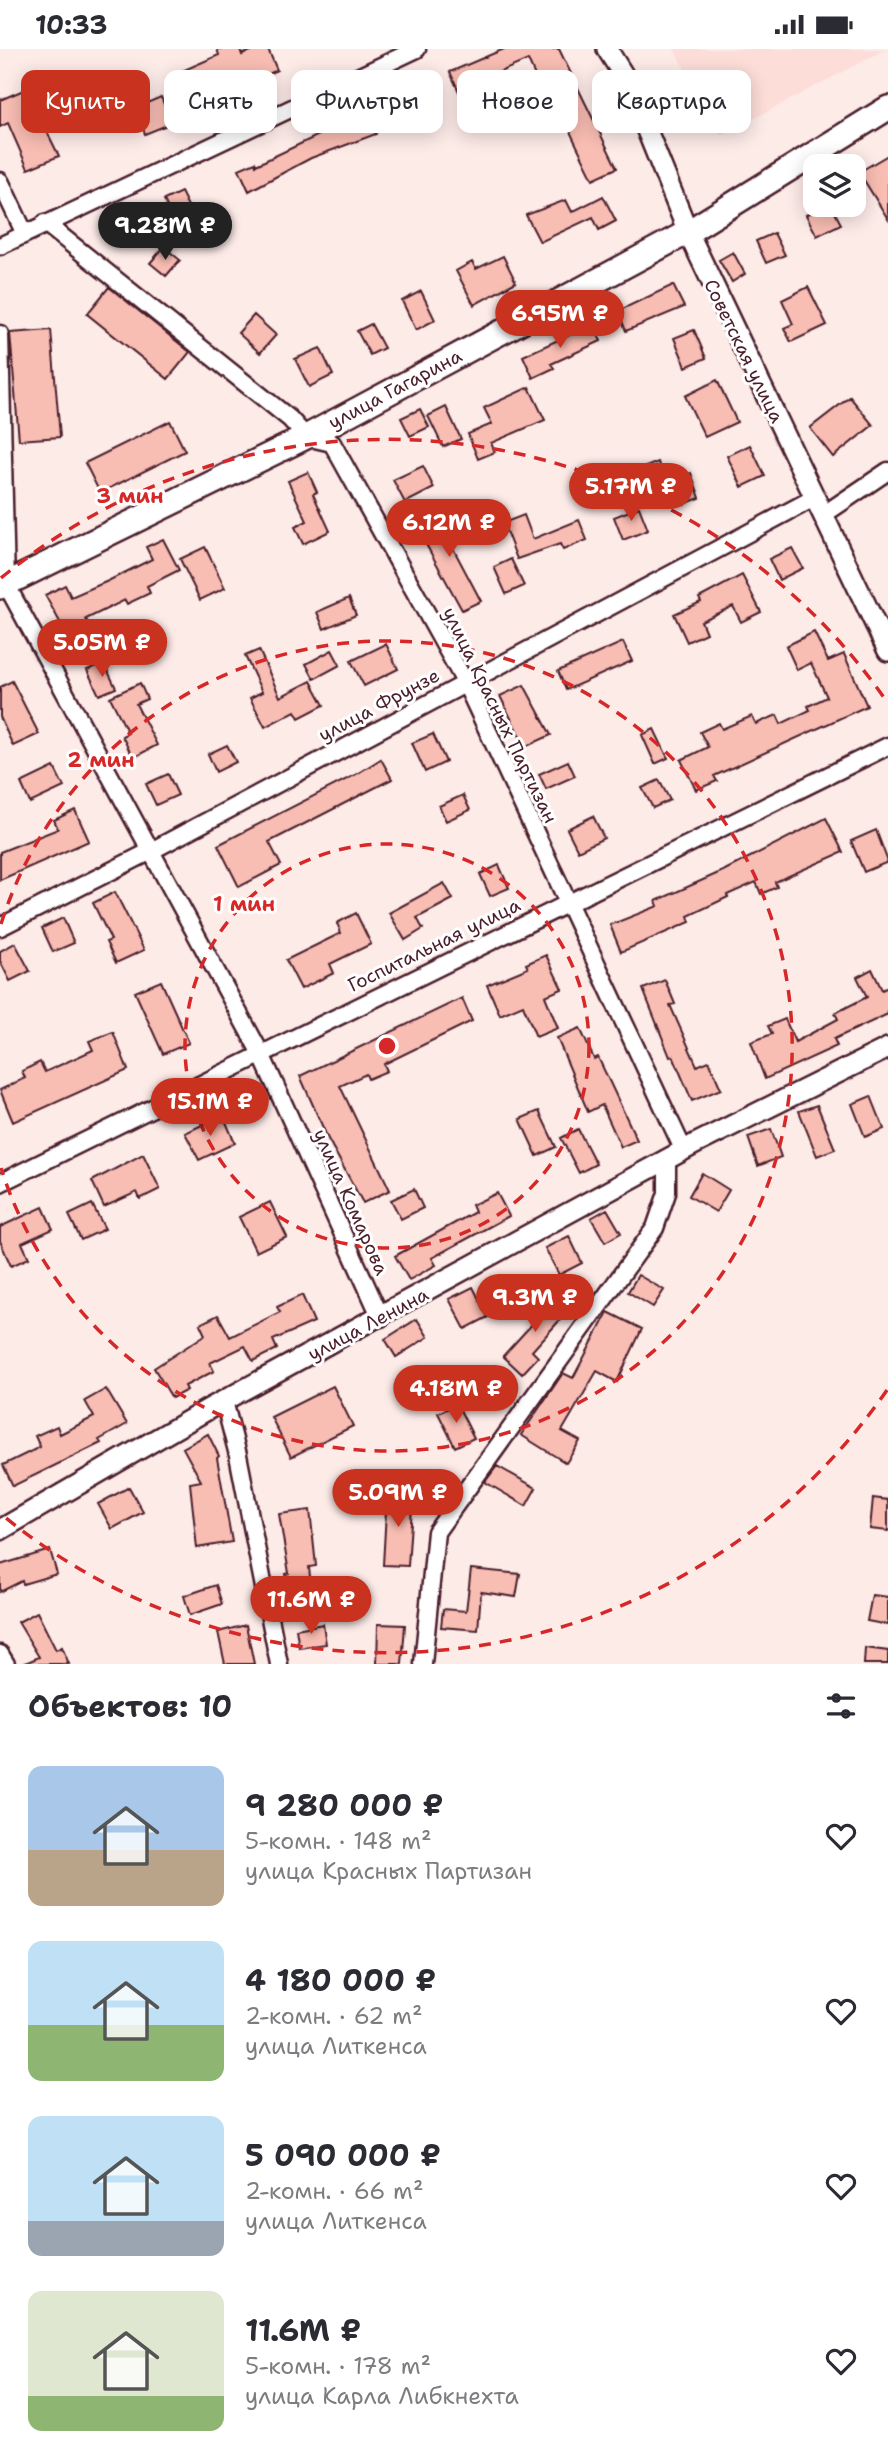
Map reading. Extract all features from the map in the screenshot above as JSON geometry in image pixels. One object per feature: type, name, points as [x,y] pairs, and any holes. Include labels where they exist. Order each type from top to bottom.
[{"type":"main road","name":"улица Гагарина","points":[[3,586],[306,437],[688,232],[888,108]]},
{"type":"street","points":[[0,246],[417,49]]},
{"type":"street","name":"Советская улица","points":[[607,49],[626,81],[688,232],[888,651]]},
{"type":"street","points":[[0,181],[25,234]]},
{"type":"street","name":"улица Красных Партизан","points":[[45,223],[290,419],[306,437],[332,443],[465,682],[684,1151]]},
{"type":"street","name":"улица Комарова","points":[[0,334],[3,586],[261,1054],[381,1318]]},
{"type":"street","name":"улица Фрунзе","points":[[0,927],[151,852],[465,682],[888,471]]},
{"type":"street","name":"Госпитальная улица","points":[[0,1183],[888,746]]},
{"type":"street","name":"улица Ленина","points":[[0,1530],[224,1401],[684,1151],[888,1048]]},
{"type":"street","points":[[423,1664],[436,1532],[655,1228],[667,1193],[667,1161]]},
{"type":"street","points":[[224,1401],[238,1455],[279,1664]]},
{"type":"street","points":[[0,1654],[6,1664]]},
{"type":"shaded area","points":[[674,49],[886,49],[751,120],[751,70],[685,70]]},
{"type":"building","points":[[217,49],[240,49],[242,55],[255,49],[268,49],[277,70],[184,70],[219,55]]},
{"type":"building","points":[[504,49],[559,49],[569,70],[532,70],[528,60],[505,70],[457,70],[457,87],[450,72]]},
{"type":"building","points":[[578,88],[592,117],[592,133],[600,133],[617,168],[593,179],[571,133],[578,133]]},
{"type":"building","points":[[21,91],[21,133],[48,133],[59,156],[28,169],[8,123],[0,127],[0,100]]},
{"type":"building","points":[[161,97],[164,104],[164,126],[150,132],[150,102]]},
{"type":"building","points":[[323,133],[376,134],[311,158],[249,191],[239,169],[255,162],[256,165]]},
{"type":"building","points":[[888,155],[888,219],[866,183],[866,168]]},
{"type":"building","points":[[181,192],[188,206],[171,216],[164,200]]},
{"type":"building","points":[[603,196],[616,221],[599,230],[593,217],[540,242],[526,215],[566,200],[572,212]]},
{"type":"building","points":[[128,214],[139,234],[119,245],[108,225]]},
{"type":"building","points":[[807,217],[837,217],[841,224],[817,236]]},
{"type":"building","points":[[774,233],[785,255],[766,263],[756,241]]},
{"type":"building","points":[[164,247],[180,260],[166,276],[150,263]]},
{"type":"building","points":[[733,252],[745,274],[732,282],[719,260]]},
{"type":"building","points":[[503,256],[516,282],[474,305],[456,271],[472,262],[476,269]]},
{"type":"building","points":[[673,285],[684,307],[626,331],[618,311]]},
{"type":"building","points":[[109,287],[190,352],[168,379],[87,314]]},
{"type":"building","points":[[808,287],[827,325],[791,342],[784,328],[793,324],[782,300]]},
{"type":"building","points":[[421,291],[435,320],[416,330],[402,301]]},
{"type":"building","points":[[254,315],[276,335],[260,353],[238,333]]},
{"type":"building","points":[[371,324],[384,348],[370,355],[357,331]]},
{"type":"building","points":[[593,324],[601,341],[551,364],[554,368],[533,378],[523,356]]},
{"type":"building","points":[[51,330],[60,437],[19,440],[10,333]]},
{"type":"building","points":[[694,330],[706,358],[686,367],[674,338]]},
{"type":"building","points":[[320,348],[333,375],[309,387],[295,359]]},
{"type":"building","points":[[717,380],[737,422],[705,437],[685,396]]},
{"type":"building","points":[[529,387],[545,420],[491,443],[495,452],[478,459],[468,434],[492,424],[484,408]]},
{"type":"building","points":[[850,397],[873,425],[833,457],[810,428]]},
{"type":"building","points":[[446,407],[461,439],[443,447],[428,416]]},
{"type":"building","points":[[420,409],[429,427],[410,436],[401,418]]},
{"type":"building","points":[[170,421],[185,451],[100,493],[85,463]]},
{"type":"building","points":[[750,445],[765,476],[742,487],[727,456]]},
{"type":"building","points":[[658,462],[667,487],[642,497],[633,472]]},
{"type":"building","points":[[423,466],[434,488],[405,503],[393,480]]},
{"type":"building","points":[[308,472],[317,492],[313,494],[330,531],[303,544],[295,527],[307,521],[288,481]]},
{"type":"building","points":[[691,473],[700,498],[684,504],[675,479]]},
{"type":"building","points":[[639,507],[648,530],[623,540],[614,517]]},
{"type":"building","points":[[451,512],[459,529],[446,535],[481,601],[462,610],[417,528]]},
{"type":"building","points":[[524,515],[533,539],[579,520],[587,540],[563,550],[560,544],[517,559],[503,523]]},
{"type":"building","points":[[163,539],[179,570],[147,586],[150,593],[127,604],[125,600],[86,619],[93,634],[72,644],[45,595],[65,585],[71,597],[108,581],[152,559],[146,547]]},
{"type":"building","points":[[205,547],[225,588],[200,600],[180,559]]},
{"type":"building","points":[[792,548],[803,568],[779,580],[769,559]]},
{"type":"building","points":[[511,559],[524,586],[506,594],[494,567]]},
{"type":"building","points":[[742,575],[761,612],[741,622],[733,606],[701,621],[706,633],[687,642],[674,614],[701,602],[699,598]]},
{"type":"building","points":[[349,598],[356,615],[324,629],[317,612]]},
{"type":"building","points":[[123,630],[133,650],[107,662],[97,643]]},
{"type":"building","points":[[814,632],[828,661],[844,654],[867,706],[714,776],[717,781],[696,790],[681,760],[708,747],[700,732],[719,723],[722,729],[752,716],[756,724],[777,715],[781,724],[810,710],[808,706],[827,697],[811,663],[797,670],[786,646]]},
{"type":"building","points":[[623,642],[632,661],[566,690],[558,671]]},
{"type":"building","points":[[386,644],[398,669],[364,686],[351,661]]},
{"type":"building","points":[[259,650],[280,697],[311,681],[324,705],[299,718],[295,711],[265,727],[250,698],[262,692],[245,656]]},
{"type":"building","points":[[332,650],[340,665],[314,679],[306,664]]},
{"type":"building","points":[[104,663],[116,688],[99,695],[87,670]]},
{"type":"building","points":[[12,681],[39,734],[13,746],[0,717],[0,687]]},
{"type":"building","points":[[140,683],[147,699],[136,704],[157,745],[133,758],[122,736],[128,733],[110,697]]},
{"type":"building","points":[[524,685],[551,735],[525,747],[500,696]]},
{"type":"building","points":[[654,729],[668,758],[655,764],[642,735]]},
{"type":"building","points":[[433,734],[446,762],[425,772],[412,743]]},
{"type":"building","points":[[227,745],[236,762],[216,772],[208,754]]},
{"type":"building","points":[[381,759],[392,779],[269,842],[281,865],[239,887],[218,845]]},
{"type":"building","points":[[568,761],[575,776],[546,789],[539,774]]},
{"type":"building","points":[[54,767],[64,787],[30,803],[21,783]]},
{"type":"building","points":[[168,774],[178,795],[156,805],[146,784]]},
{"type":"building","points":[[659,780],[670,800],[653,808],[642,788]]},
{"type":"building","points":[[463,795],[470,810],[446,821],[439,806]]},
{"type":"building","points":[[75,810],[89,841],[0,880],[0,852],[58,829],[54,820]]},
{"type":"building","points":[[593,816],[604,838],[578,851],[567,829]]},
{"type":"building","points":[[826,818],[843,852],[775,882],[777,887],[761,894],[756,882],[727,895],[728,897],[688,916],[690,922],[621,952],[610,925],[658,906],[656,901],[723,871]]},
{"type":"building","points":[[876,830],[888,862],[864,872],[851,841]]},
{"type":"building","points":[[499,865],[509,888],[490,896],[480,874]]},
{"type":"building","points":[[444,883],[453,899],[417,918],[423,929],[405,940],[389,913]]},
{"type":"building","points":[[115,892],[144,950],[116,963],[106,942],[111,940],[93,903]]},
{"type":"building","points":[[356,913],[371,944],[330,964],[334,973],[301,989],[286,960],[341,933],[337,923]]},
{"type":"building","points":[[63,918],[74,943],[53,952],[42,928]]},
{"type":"building","points":[[15,943],[30,971],[10,981],[0,961],[0,951]]},
{"type":"building","points":[[546,955],[562,989],[545,996],[558,1028],[536,1037],[523,1005],[500,1015],[487,985],[528,968],[526,964]]},
{"type":"building","points":[[872,969],[882,990],[888,987],[888,1014],[834,1039],[837,1046],[765,1079],[751,1042],[772,1034],[768,1026],[785,1019],[795,1042],[838,1019],[835,1013],[867,997],[857,977]]},
{"type":"building","points":[[665,980],[675,1004],[670,1005],[697,1066],[709,1061],[721,1089],[692,1101],[673,1056],[670,1057],[643,989]]},
{"type":"building","points":[[161,981],[189,1043],[163,1054],[135,992]]},
{"type":"building","points":[[462,998],[472,1021],[384,1064],[387,1071],[368,1079],[366,1074],[340,1086],[390,1190],[363,1203],[328,1139],[300,1076]]},
{"type":"building","points":[[580,1028],[594,1059],[598,1057],[637,1140],[621,1147],[602,1105],[588,1112],[557,1038]]},
{"type":"building","points":[[113,1032],[128,1070],[13,1122],[0,1090],[25,1078],[22,1071],[40,1062],[45,1072],[93,1050],[89,1041]]},
{"type":"building","points":[[871,1096],[884,1129],[865,1137],[852,1104]]},
{"type":"building","points":[[817,1105],[835,1149],[817,1156],[799,1111]]},
{"type":"building","points":[[539,1111],[556,1147],[537,1156],[520,1119]]},
{"type":"building","points":[[223,1115],[235,1143],[199,1160],[185,1133]]},
{"type":"building","points":[[578,1129],[596,1164],[579,1173],[561,1138]]},
{"type":"building","points":[[771,1129],[781,1157],[758,1166],[748,1137]]},
{"type":"building","points":[[143,1154],[160,1189],[140,1199],[137,1192],[104,1207],[92,1181]]},
{"type":"building","points":[[702,1173],[729,1190],[716,1212],[689,1196]]},
{"type":"building","points":[[414,1189],[423,1208],[401,1219],[391,1200]]},
{"type":"building","points":[[497,1193],[509,1216],[432,1258],[436,1265],[409,1280],[395,1256],[475,1212],[472,1205]]},
{"type":"building","points":[[270,1202],[287,1237],[256,1252],[239,1217]]},
{"type":"building","points":[[92,1204],[105,1229],[81,1240],[69,1215]]},
{"type":"building","points":[[43,1207],[53,1229],[22,1243],[29,1258],[11,1266],[0,1241],[0,1227]]},
{"type":"building","points":[[607,1209],[621,1233],[605,1242],[591,1218]]},
{"type":"building","points":[[569,1236],[582,1263],[559,1275],[545,1248]]},
{"type":"building","points":[[638,1275],[664,1290],[653,1307],[628,1292]]},
{"type":"building","points":[[473,1287],[488,1317],[465,1329],[449,1299]]},
{"type":"building","points":[[302,1295],[314,1322],[273,1340],[277,1349],[253,1361],[245,1346],[210,1363],[214,1371],[185,1386],[187,1390],[172,1398],[154,1368],[205,1335],[200,1324],[218,1315],[230,1337],[280,1312],[277,1307]]},
{"type":"building","points":[[550,1295],[568,1311],[532,1351],[538,1357],[522,1374],[503,1356],[534,1322],[529,1318]]},
{"type":"building","points":[[608,1312],[642,1329],[617,1382],[597,1371],[562,1431],[580,1441],[566,1463],[521,1435],[563,1373],[573,1378]]},
{"type":"building","points":[[417,1319],[428,1337],[396,1357],[385,1339]]},
{"type":"building","points":[[333,1386],[353,1426],[291,1457],[271,1417]]},
{"type":"building","points":[[106,1389],[127,1424],[99,1440],[101,1443],[13,1486],[3,1465],[40,1447],[35,1436],[57,1426],[60,1434],[94,1417],[85,1401]]},
{"type":"building","points":[[457,1404],[474,1438],[455,1447],[438,1413]]},
{"type":"building","points":[[208,1434],[219,1456],[217,1458],[232,1542],[197,1548],[190,1483],[201,1481],[183,1448]]},
{"type":"building","points":[[497,1466],[536,1488],[526,1506],[485,1482]]},
{"type":"building","points":[[129,1487],[143,1512],[112,1529],[98,1504]]},
{"type":"building","points":[[387,1493],[413,1493],[408,1566],[383,1565]]},
{"type":"building","points":[[873,1498],[888,1500],[888,1531],[870,1529]]},
{"type":"building","points":[[310,1510],[316,1566],[309,1567],[312,1596],[289,1599],[286,1574],[289,1573],[279,1514]]},
{"type":"building","points":[[50,1550],[57,1574],[23,1584],[22,1581],[0,1592],[0,1565]]},
{"type":"building","points":[[471,1569],[520,1574],[516,1597],[481,1592],[478,1630],[441,1627],[443,1609],[466,1611]]},
{"type":"building","points":[[216,1585],[222,1604],[190,1615],[184,1596]]},
{"type":"building","points":[[872,1595],[888,1597],[888,1625],[867,1621]]},
{"type":"building","points":[[37,1612],[56,1650],[62,1647],[69,1664],[23,1664],[39,1657],[18,1622]]},
{"type":"building","points":[[323,1624],[326,1644],[299,1648],[296,1629]]},
{"type":"building","points":[[378,1624],[405,1625],[402,1664],[377,1664]]},
{"type":"building","points":[[246,1625],[254,1664],[225,1664],[218,1632]]},
{"type":"building","points":[[865,1648],[888,1651],[888,1664],[864,1664]]}]
